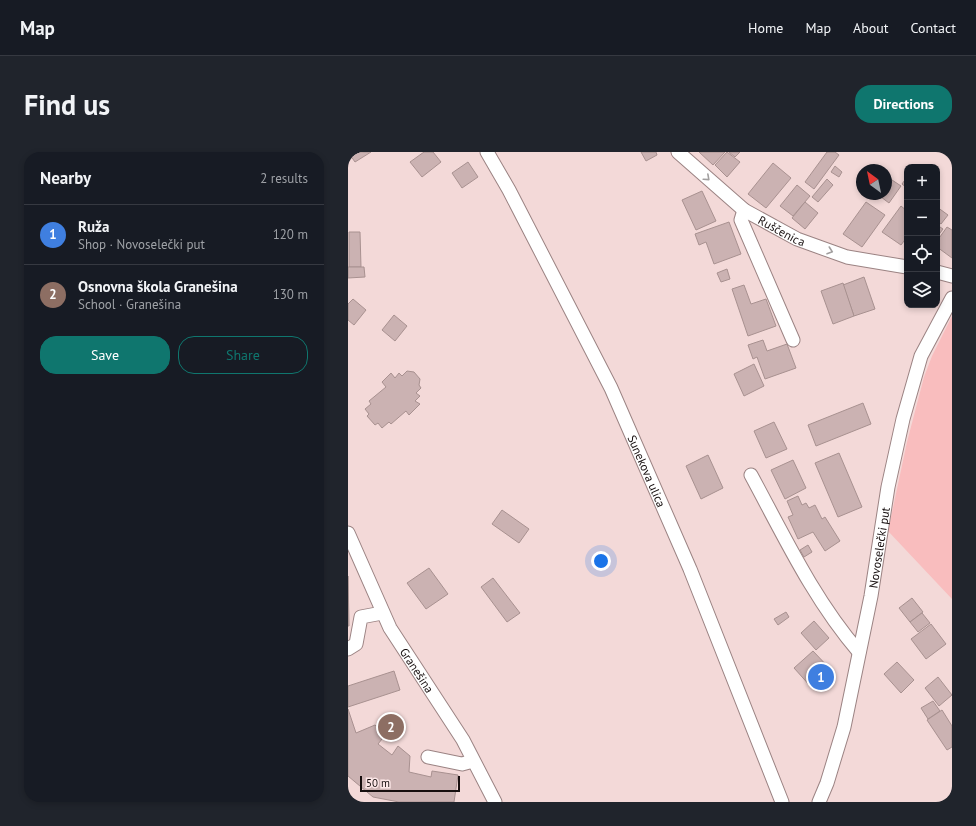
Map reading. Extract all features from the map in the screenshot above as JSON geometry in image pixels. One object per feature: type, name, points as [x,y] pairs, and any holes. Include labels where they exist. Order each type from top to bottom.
[{"type":"street","name":"Sunekova ulica","points":[[487,152],[512,197],[611,388],[690,569],[782,802]]},
{"type":"street","name":"Ruščenica","points":[[678,152],[744,210],[797,240],[847,257],[904,266]]},
{"type":"street","points":[[744,210],[741,220],[793,340]]},
{"type":"street","points":[[940,273],[952,276]]},
{"type":"street","name":"Novoselečki put","points":[[819,802],[827,783],[844,726],[871,596],[888,487],[903,419],[921,356],[952,298]]},
{"type":"street","points":[[751,476],[800,566],[841,630],[859,652]]},
{"type":"street","name":"Granešina","points":[[348,533],[382,613],[400,644],[450,720],[495,802]]},
{"type":"street","points":[[348,648],[356,644],[361,617],[382,613]]},
{"type":"street","points":[[428,757],[462,764],[473,761]]},
{"type":"shaded area","points":[[952,316],[952,599],[888,531],[907,442],[924,377],[932,356]]},
{"type":"building","points":[[348,152],[371,152],[355,162]]},
{"type":"building","points":[[424,152],[433,152],[441,162],[422,177],[410,162]]},
{"type":"building","points":[[641,152],[656,152],[657,155],[646,161]]},
{"type":"building","points":[[699,152],[725,152],[713,165]]},
{"type":"building","points":[[727,152],[740,162],[727,177],[715,165]]},
{"type":"building","points":[[729,152],[740,152],[735,157]]},
{"type":"building","points":[[827,152],[835,152],[839,155],[814,189],[805,182]]},
{"type":"building","points":[[468,162],[478,177],[462,188],[452,173]]},
{"type":"building","points":[[773,163],[791,178],[766,208],[748,194]]},
{"type":"building","points":[[835,166],[842,172],[839,177],[831,172]]},
{"type":"building","points":[[827,179],[833,185],[818,202],[812,197]]},
{"type":"building","points":[[892,180],[901,186],[892,199]]},
{"type":"building","points":[[797,185],[810,196],[793,216],[780,206]]},
{"type":"building","points":[[702,191],[716,221],[696,230],[682,200]]},
{"type":"building","points":[[805,202],[818,213],[805,229],[792,218]]},
{"type":"building","points":[[866,202],[885,215],[862,247],[843,234]]},
{"type":"building","points":[[901,206],[904,208],[904,241],[901,245],[882,232]]},
{"type":"building","points":[[940,209],[948,215],[941,224],[940,223]]},
{"type":"building","points":[[729,222],[741,254],[714,264],[706,242],[699,245],[695,234]]},
{"type":"building","points":[[947,227],[952,230],[952,258],[940,249],[940,237]]},
{"type":"building","points":[[349,232],[360,232],[361,267],[349,267]]},
{"type":"building","points":[[348,267],[364,267],[365,277],[348,278]]},
{"type":"building","points":[[727,269],[730,279],[721,282],[717,273]]},
{"type":"building","points":[[864,277],[875,309],[854,316],[843,285]]},
{"type":"building","points":[[843,283],[854,316],[833,324],[821,291]]},
{"type":"building","points":[[744,285],[751,304],[766,299],[776,326],[748,336],[732,289]]},
{"type":"building","points":[[353,299],[366,310],[354,325],[348,320],[348,304]]},
{"type":"building","points":[[394,315],[407,326],[395,341],[382,330]]},
{"type":"building","points":[[763,340],[767,351],[787,344],[796,368],[765,379],[757,357],[753,359],[748,345]]},
{"type":"building","points":[[754,364],[764,386],[744,396],[734,374]]},
{"type":"building","points":[[407,371],[414,372],[420,379],[419,385],[421,388],[416,393],[420,396],[415,401],[420,404],[409,415],[406,411],[391,424],[389,422],[382,428],[378,423],[375,425],[367,416],[369,414],[365,409],[371,404],[369,401],[386,387],[382,382],[391,373],[395,378],[399,373],[402,376]]},
{"type":"building","points":[[863,403],[871,424],[816,446],[808,425]]},
{"type":"building","points":[[774,422],[787,449],[766,458],[754,431]]},
{"type":"building","points":[[839,453],[862,507],[838,517],[815,463]]},
{"type":"building","points":[[708,455],[723,488],[701,499],[686,466]]},
{"type":"building","points":[[793,460],[806,488],[785,499],[771,470]]},
{"type":"building","points":[[798,496],[802,505],[806,503],[809,508],[815,505],[822,519],[825,517],[840,541],[825,551],[813,532],[798,539],[788,517],[793,515],[787,501]]},
{"type":"building","points":[[502,510],[529,529],[519,543],[492,524]]},
{"type":"building","points":[[808,545],[812,552],[804,557],[800,550]]},
{"type":"building","points":[[429,568],[448,594],[426,609],[407,583]]},
{"type":"building","points":[[348,576],[349,626],[348,626]]},
{"type":"building","points":[[493,578],[520,613],[507,622],[481,587]]},
{"type":"building","points":[[912,598],[923,612],[910,622],[899,608]]},
{"type":"building","points":[[786,612],[789,617],[778,625],[774,619]]},
{"type":"building","points":[[922,613],[930,623],[918,632],[910,622]]},
{"type":"building","points":[[814,621],[829,638],[816,650],[801,633]]},
{"type":"building","points":[[931,624],[946,644],[926,659],[911,639]]},
{"type":"building","points":[[813,651],[832,671],[812,688],[794,668]]},
{"type":"building","points":[[897,662],[914,680],[901,693],[884,674]]},
{"type":"building","points":[[394,671],[400,690],[348,707],[348,686]]},
{"type":"building","points":[[938,677],[952,695],[939,706],[925,688]]},
{"type":"building","points":[[933,701],[940,711],[928,719],[921,708]]},
{"type":"building","points":[[348,709],[356,733],[375,725],[386,734],[378,744],[392,755],[398,746],[410,756],[409,772],[431,777],[432,771],[458,775],[454,802],[399,802],[373,797],[348,776]]},
{"type":"building","points":[[942,710],[952,726],[952,747],[947,750],[927,720]]},
{"type":"place","name":"Ruža","points":[[821,677]]},
{"type":"place","name":"Osnovna škola Granešina","points":[[391,727]]}]
